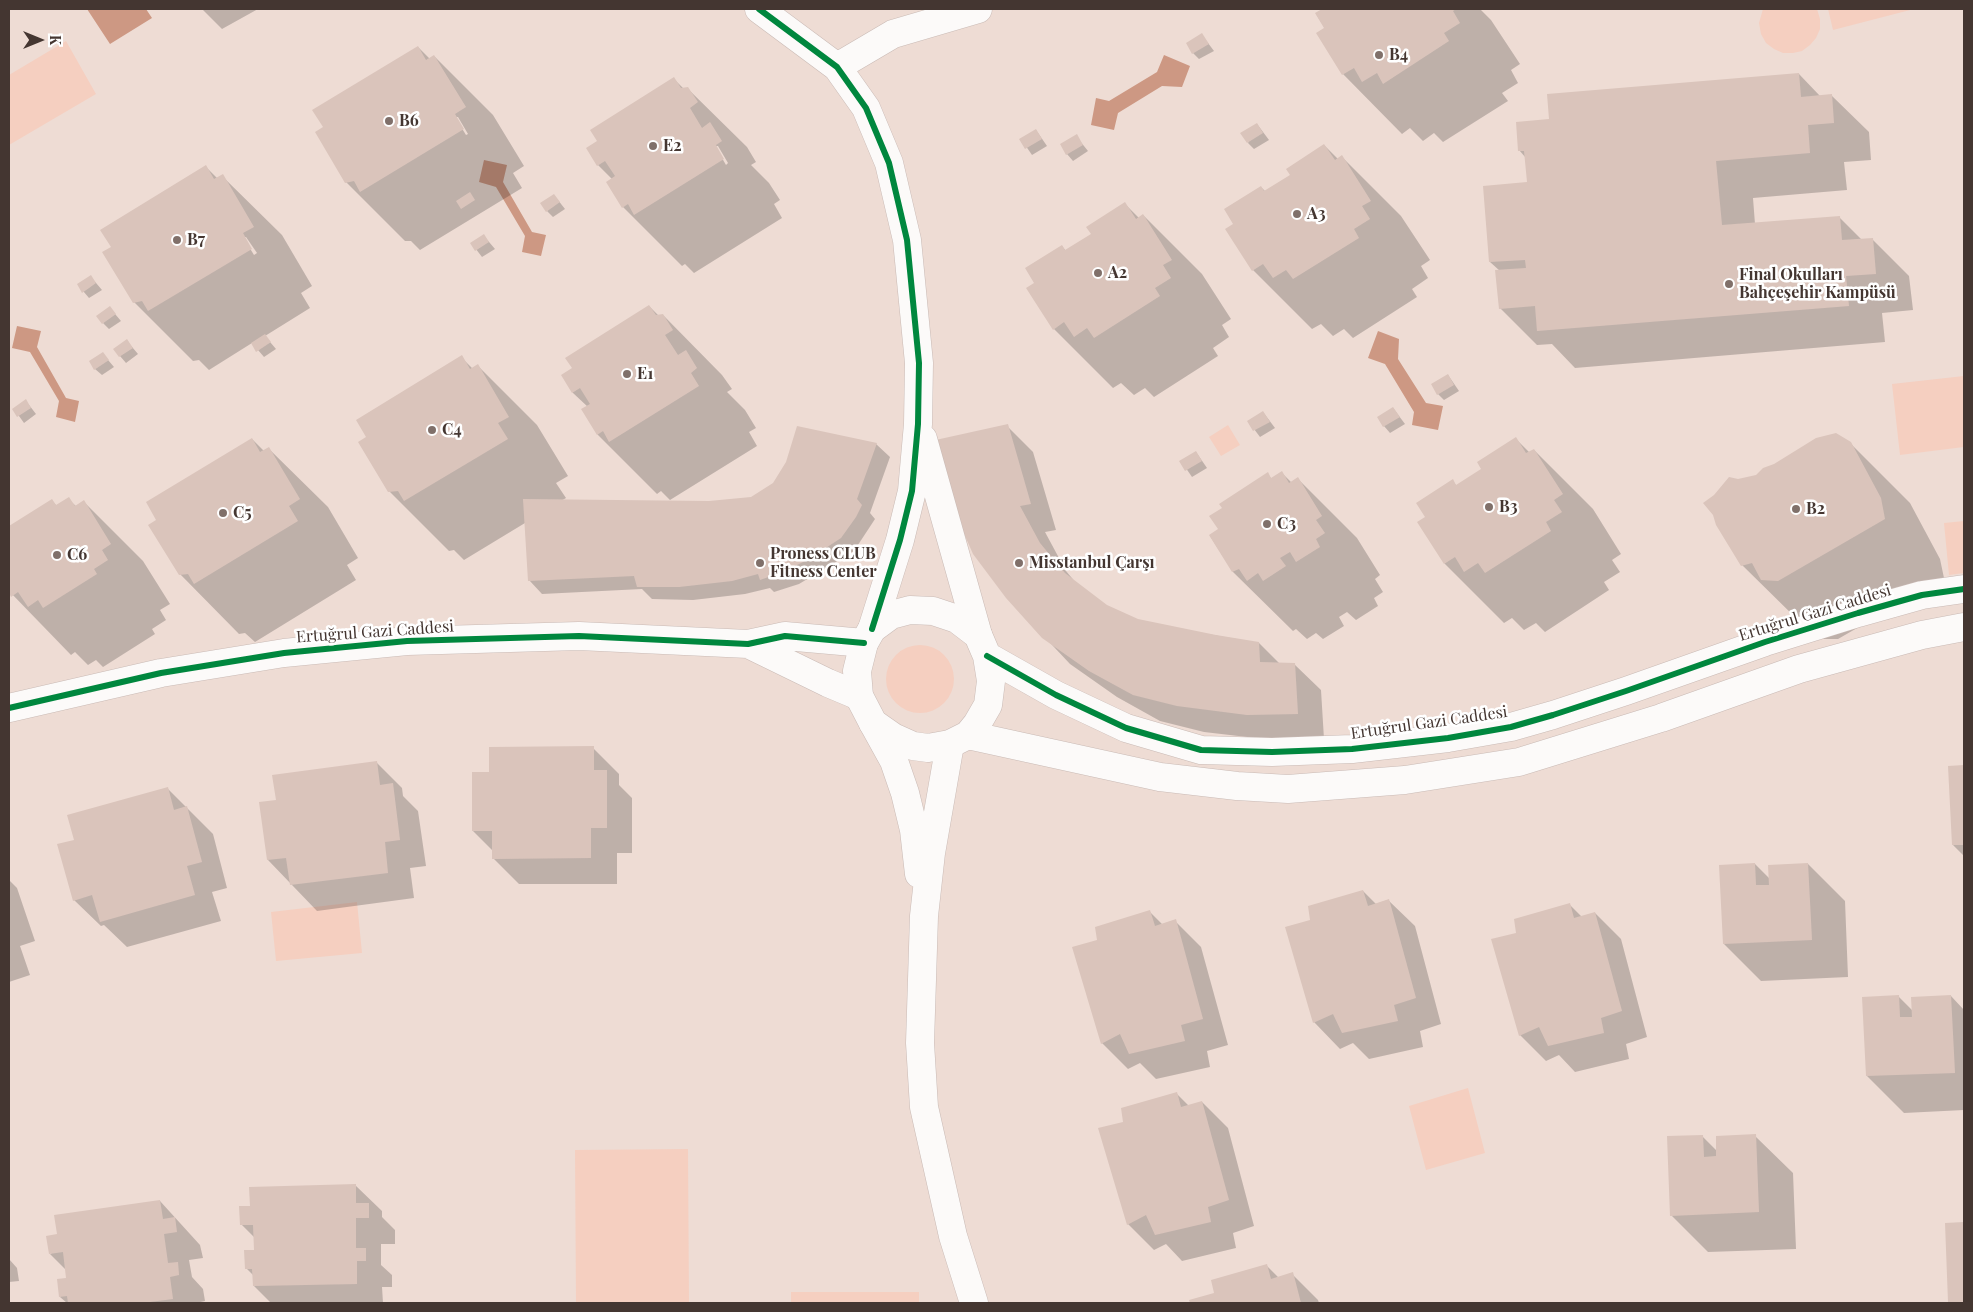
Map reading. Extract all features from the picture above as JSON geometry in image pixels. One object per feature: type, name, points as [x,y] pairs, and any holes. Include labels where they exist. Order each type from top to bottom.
[{"type":"street","points":[[759,9],[837,67],[866,108],[889,163],[907,240],[919,362],[918,424],[912,492],[900,540],[857,671],[859,696],[894,761],[905,793],[914,830],[924,916]]},
{"type":"street","points":[[837,67],[893,34],[978,9]]},
{"type":"street","points":[[873,723],[893,737],[913,746],[928,748],[959,739],[977,724],[988,705],[991,681],[918,424]]},
{"type":"street","name":"Ertuğrul Gazi Caddesi","points":[[982,645],[1056,695],[1126,728],[1201,750],[1272,752],[1352,749],[1448,738],[1511,727],[1590,703],[1765,642],[1858,613],[1922,595],[1964,589]]},
{"type":"street","points":[[748,644],[785,636],[868,636],[891,615],[910,610],[933,611],[957,619],[982,645]]},
{"type":"street","points":[[959,739],[1160,777],[1237,786],[1288,789],[1405,780],[1519,762],[1661,718],[1799,669],[1922,635],[1964,627]]},
{"type":"street","name":"Ertuğrul Gazi Caddesi","points":[[9,708],[161,673],[284,653],[407,641],[578,636],[748,644]]},
{"type":"street","points":[[748,644],[859,696]]},
{"type":"street","points":[[959,739],[931,853],[924,916],[920,1043],[924,1107],[953,1236],[974,1303]]},
{"type":"shaded area","points":[[87,9],[146,9],[152,18],[110,44]]},
{"type":"shaded area","points":[[1763,9],[1817,9],[1820,29],[1816,38],[1802,51],[1783,53],[1774,49],[1766,43],[1761,34],[1759,23]]},
{"type":"shaded area","points":[[1828,9],[1914,9],[1833,30]]},
{"type":"shaded area","points":[[66,41],[96,94],[9,145],[9,75]]},
{"type":"shaded area","points":[[1164,55],[1190,66],[1182,87],[1162,86],[1118,113],[1114,130],[1091,125],[1096,98],[1109,101],[1157,72]]},
{"type":"shaded area","points":[[484,160],[507,165],[503,182],[532,232],[546,235],[541,256],[522,252],[525,236],[496,187],[479,182]]},
{"type":"shaded area","points":[[17,326],[41,331],[37,347],[66,398],[79,401],[75,422],[56,417],[59,401],[30,352],[12,348]]},
{"type":"shaded area","points":[[1378,331],[1399,339],[1398,359],[1426,403],[1443,406],[1438,430],[1412,425],[1414,412],[1385,364],[1368,358]]},
{"type":"shaded area","points":[[1964,376],[1964,447],[1900,455],[1892,384]]},
{"type":"shaded area","points":[[1228,425],[1240,445],[1221,456],[1209,437]]},
{"type":"shaded area","points":[[1964,521],[1964,573],[1949,575],[1944,523]]},
{"type":"shaded area","points":[[913,645],[927,645],[939,650],[949,660],[954,672],[954,686],[949,698],[939,708],[927,713],[913,713],[901,708],[891,698],[886,686],[886,672],[891,660],[901,650]]},
{"type":"shaded area","points":[[357,902],[362,953],[276,961],[271,912]]},
{"type":"shaded area","points":[[1468,1088],[1485,1153],[1426,1170],[1409,1106]]},
{"type":"shaded area","points":[[688,1149],[689,1303],[576,1303],[575,1150]]},
{"type":"shaded area","points":[[791,1292],[919,1292],[919,1303],[791,1303]]},
{"type":"building","name":"B4","points":[[1322,9],[1456,9],[1453,11],[1460,23],[1444,33],[1449,41],[1383,84],[1377,73],[1362,82],[1354,68],[1342,75],[1316,33],[1324,28],[1315,13]]},
{"type":"building","points":[[1202,33],[1209,44],[1192,54],[1186,43]]},
{"type":"building","name":"B6","points":[[418,46],[426,60],[434,55],[466,107],[455,114],[464,129],[360,192],[354,181],[345,183],[315,132],[323,127],[312,110]]},
{"type":"building","points":[[1799,73],[1801,97],[1832,94],[1834,123],[1808,125],[1810,153],[1716,161],[1722,225],[1840,216],[1842,240],[1873,238],[1876,274],[1846,276],[1849,306],[1537,331],[1535,306],[1499,309],[1495,270],[1526,268],[1525,260],[1489,262],[1483,186],[1527,182],[1524,151],[1518,151],[1516,122],[1549,119],[1547,94]]},
{"type":"building","name":"E2","points":[[674,77],[681,88],[688,87],[698,102],[690,108],[702,128],[710,122],[722,141],[716,145],[724,159],[634,215],[628,204],[622,208],[606,182],[615,176],[605,161],[597,166],[586,148],[597,141],[590,130]]},
{"type":"building","points":[[1257,123],[1263,133],[1247,143],[1240,133]]},
{"type":"building","points":[[1036,129],[1042,139],[1025,149],[1019,139]]},
{"type":"building","points":[[1077,134],[1083,145],[1066,155],[1060,144]]},
{"type":"building","name":"A3","points":[[1324,144],[1335,160],[1342,155],[1371,201],[1362,206],[1370,219],[1354,229],[1359,238],[1293,279],[1286,270],[1273,278],[1263,264],[1252,271],[1225,229],[1233,224],[1224,209],[1261,186],[1264,191],[1290,175],[1286,169]]},
{"type":"building","name":"B7","points":[[206,165],[214,179],[223,174],[254,227],[243,233],[252,249],[148,311],[142,301],[133,303],[102,252],[111,247],[100,230]]},
{"type":"building","points":[[470,192],[475,200],[461,209],[456,201]]},
{"type":"building","points":[[554,194],[560,202],[546,212],[540,203]]},
{"type":"building","name":"A2","points":[[1125,202],[1136,219],[1143,214],[1172,260],[1163,265],[1171,278],[1155,288],[1160,296],[1094,338],[1087,328],[1074,337],[1064,322],[1053,330],[1026,288],[1034,283],[1025,268],[1062,245],[1065,250],[1091,234],[1086,227]]},
{"type":"building","points":[[484,234],[489,242],[475,251],[470,243]]},
{"type":"building","points":[[91,275],[96,283],[82,293],[77,284]]},
{"type":"building","name":"E1","points":[[649,305],[656,315],[663,314],[673,330],[665,335],[678,355],[686,350],[697,368],[691,373],[699,386],[609,442],[603,431],[597,435],[581,409],[590,404],[580,388],[572,393],[561,375],[572,368],[565,358]]},
{"type":"building","points":[[110,306],[116,314],[102,324],[96,316]]},
{"type":"building","points":[[265,334],[271,342],[256,352],[251,343]]},
{"type":"building","points":[[127,339],[133,348],[119,357],[113,349]]},
{"type":"building","points":[[103,352],[109,360],[94,370],[89,361]]},
{"type":"building","name":"C4","points":[[462,355],[470,369],[478,364],[509,417],[498,423],[508,439],[404,501],[398,491],[388,492],[358,442],[366,437],[356,420]]},
{"type":"building","points":[[1448,374],[1454,385],[1437,395],[1431,384]]},
{"type":"building","points":[[26,399],[31,408],[17,417],[12,409]]},
{"type":"building","points":[[1393,407],[1400,417],[1383,427],[1377,417]]},
{"type":"building","points":[[1263,411],[1270,422],[1253,431],[1247,421]]},
{"type":"building","name":"Misstanbul Çarşı","points":[[1008,424],[1031,504],[1020,506],[1040,543],[1065,573],[1107,605],[1138,619],[1259,642],[1260,662],[1295,663],[1298,714],[1247,715],[1177,706],[1133,695],[1089,671],[1042,638],[1006,598],[973,554],[951,504],[931,441]]},
{"type":"building","points":[[797,426],[877,443],[857,499],[862,505],[856,517],[841,538],[809,559],[785,571],[760,580],[758,574],[732,581],[679,587],[637,587],[634,576],[528,581],[523,499],[709,501],[751,497],[773,483],[786,462]]},
{"type":"building","name":"B2","points":[[1836,433],[1851,442],[1881,498],[1885,519],[1778,581],[1761,580],[1752,563],[1741,566],[1716,525],[1713,515],[1703,503],[1714,495],[1729,477],[1738,479],[1756,475],[1763,468],[1774,464],[1816,438]]},
{"type":"building","name":"B3","points":[[1516,437],[1526,453],[1534,449],[1563,494],[1554,500],[1562,512],[1546,522],[1551,531],[1485,573],[1478,563],[1464,572],[1455,557],[1444,564],[1417,522],[1425,517],[1416,503],[1453,479],[1456,485],[1481,469],[1477,462]]},
{"type":"building","name":"C5","points":[[252,438],[260,452],[269,447],[300,499],[289,506],[298,521],[194,584],[188,574],[179,575],[148,525],[156,520],[146,502]]},
{"type":"building","points":[[1196,451],[1202,461],[1185,471],[1179,461]]},
{"type":"building","name":"C3","points":[[1282,471],[1289,483],[1298,477],[1322,516],[1316,520],[1325,533],[1316,539],[1320,547],[1296,562],[1290,552],[1280,558],[1286,566],[1263,581],[1258,573],[1247,581],[1239,569],[1232,572],[1209,535],[1218,529],[1209,516],[1222,508],[1219,504],[1268,472],[1271,478]]},
{"type":"building","name":"C6","points":[[69,497],[75,506],[84,500],[111,544],[102,550],[108,560],[94,569],[97,574],[43,608],[38,600],[28,607],[18,592],[11,597],[9,593],[9,526],[52,499],[56,505]]},
{"type":"building","points":[[594,746],[594,770],[607,770],[607,828],[591,828],[591,858],[492,859],[492,831],[472,831],[472,772],[489,772],[489,747]]},
{"type":"building","points":[[377,761],[380,785],[393,783],[400,840],[385,842],[388,873],[290,885],[286,858],[267,860],[259,802],[276,800],[272,775]]},
{"type":"building","points":[[1964,765],[1964,845],[1952,845],[1948,766]]},
{"type":"building","points":[[168,787],[174,810],[187,806],[202,862],[187,866],[195,895],[100,922],[92,895],[73,901],[57,844],[74,840],[67,815]]},
{"type":"building","points":[[1755,863],[1756,885],[1769,885],[1768,865],[1808,863],[1812,940],[1723,944],[1719,865]]},
{"type":"building","points":[[1363,890],[1368,906],[1389,899],[1416,998],[1394,1005],[1398,1021],[1342,1033],[1333,1014],[1313,1023],[1285,927],[1310,920],[1308,906]]},
{"type":"building","points":[[1570,903],[1574,918],[1595,912],[1622,1011],[1601,1018],[1604,1033],[1548,1046],[1539,1027],[1519,1036],[1491,939],[1516,933],[1514,919]]},
{"type":"building","points":[[1150,910],[1155,926],[1176,919],[1203,1019],[1181,1025],[1185,1041],[1129,1054],[1120,1034],[1101,1044],[1072,947],[1097,940],[1095,927]]},
{"type":"building","points":[[1899,995],[1900,1017],[1912,1017],[1911,997],[1951,995],[1955,1073],[1866,1076],[1862,997]]},
{"type":"building","points":[[1177,1092],[1181,1107],[1202,1101],[1229,1200],[1208,1207],[1211,1222],[1155,1235],[1146,1215],[1127,1225],[1098,1128],[1123,1122],[1121,1108]]},
{"type":"building","points":[[1756,1134],[1759,1212],[1670,1216],[1667,1136],[1703,1135],[1704,1157],[1716,1156],[1716,1136]]},
{"type":"building","points":[[356,1184],[356,1203],[369,1203],[369,1218],[356,1218],[356,1248],[366,1248],[366,1261],[357,1261],[357,1284],[253,1286],[252,1269],[245,1269],[244,1250],[254,1250],[253,1225],[240,1225],[239,1206],[250,1206],[249,1187]]},
{"type":"building","points":[[160,1200],[163,1219],[175,1217],[177,1232],[164,1234],[168,1263],[178,1262],[179,1275],[170,1277],[173,1299],[142,1303],[68,1303],[67,1296],[59,1297],[57,1279],[66,1278],[63,1252],[49,1254],[46,1236],[57,1234],[54,1215]]},
{"type":"building","points":[[1964,1222],[1964,1302],[1948,1302],[1945,1223]]},
{"type":"building","points":[[1267,1264],[1271,1279],[1293,1272],[1301,1303],[1190,1303],[1189,1300],[1214,1293],[1211,1280]]},
{"type":"cycle path","points":[[759,9],[837,67],[866,108],[889,163],[907,240],[919,363],[918,424],[912,491],[900,540],[872,629]]},
{"type":"cycle path","points":[[987,656],[1056,695],[1126,728],[1201,750],[1272,752],[1352,749],[1448,738],[1511,727],[1553,715],[1765,642],[1858,613],[1922,595],[1964,589]]},
{"type":"cycle path","points":[[9,708],[161,673],[284,653],[407,641],[579,636],[748,644],[785,636],[864,643]]},
{"type":"place","name":"B4","points":[[1379,55]]},
{"type":"place","name":"B6","points":[[389,121]]},
{"type":"place","name":"E2","points":[[653,146]]},
{"type":"place","name":"A3","points":[[1297,214]]},
{"type":"place","name":"B7","points":[[177,240]]},
{"type":"place","name":"A2","points":[[1098,273]]},
{"type":"place","name":"Final Okulları Bahçeşehir Kampüsü","points":[[1729,284]]},
{"type":"place","name":"E1","points":[[627,374]]},
{"type":"place","name":"C4","points":[[432,430]]},
{"type":"place","name":"B3","points":[[1489,507]]},
{"type":"place","name":"B2","points":[[1796,509]]},
{"type":"place","name":"C5","points":[[223,513]]},
{"type":"place","name":"C3","points":[[1267,524]]},
{"type":"place","name":"C6","points":[[57,555]]},
{"type":"place","name":"Proness CLUB Fitness Center","points":[[760,563]]},
{"type":"place","name":"Misstanbul Çarşı","points":[[1019,563]]}]
